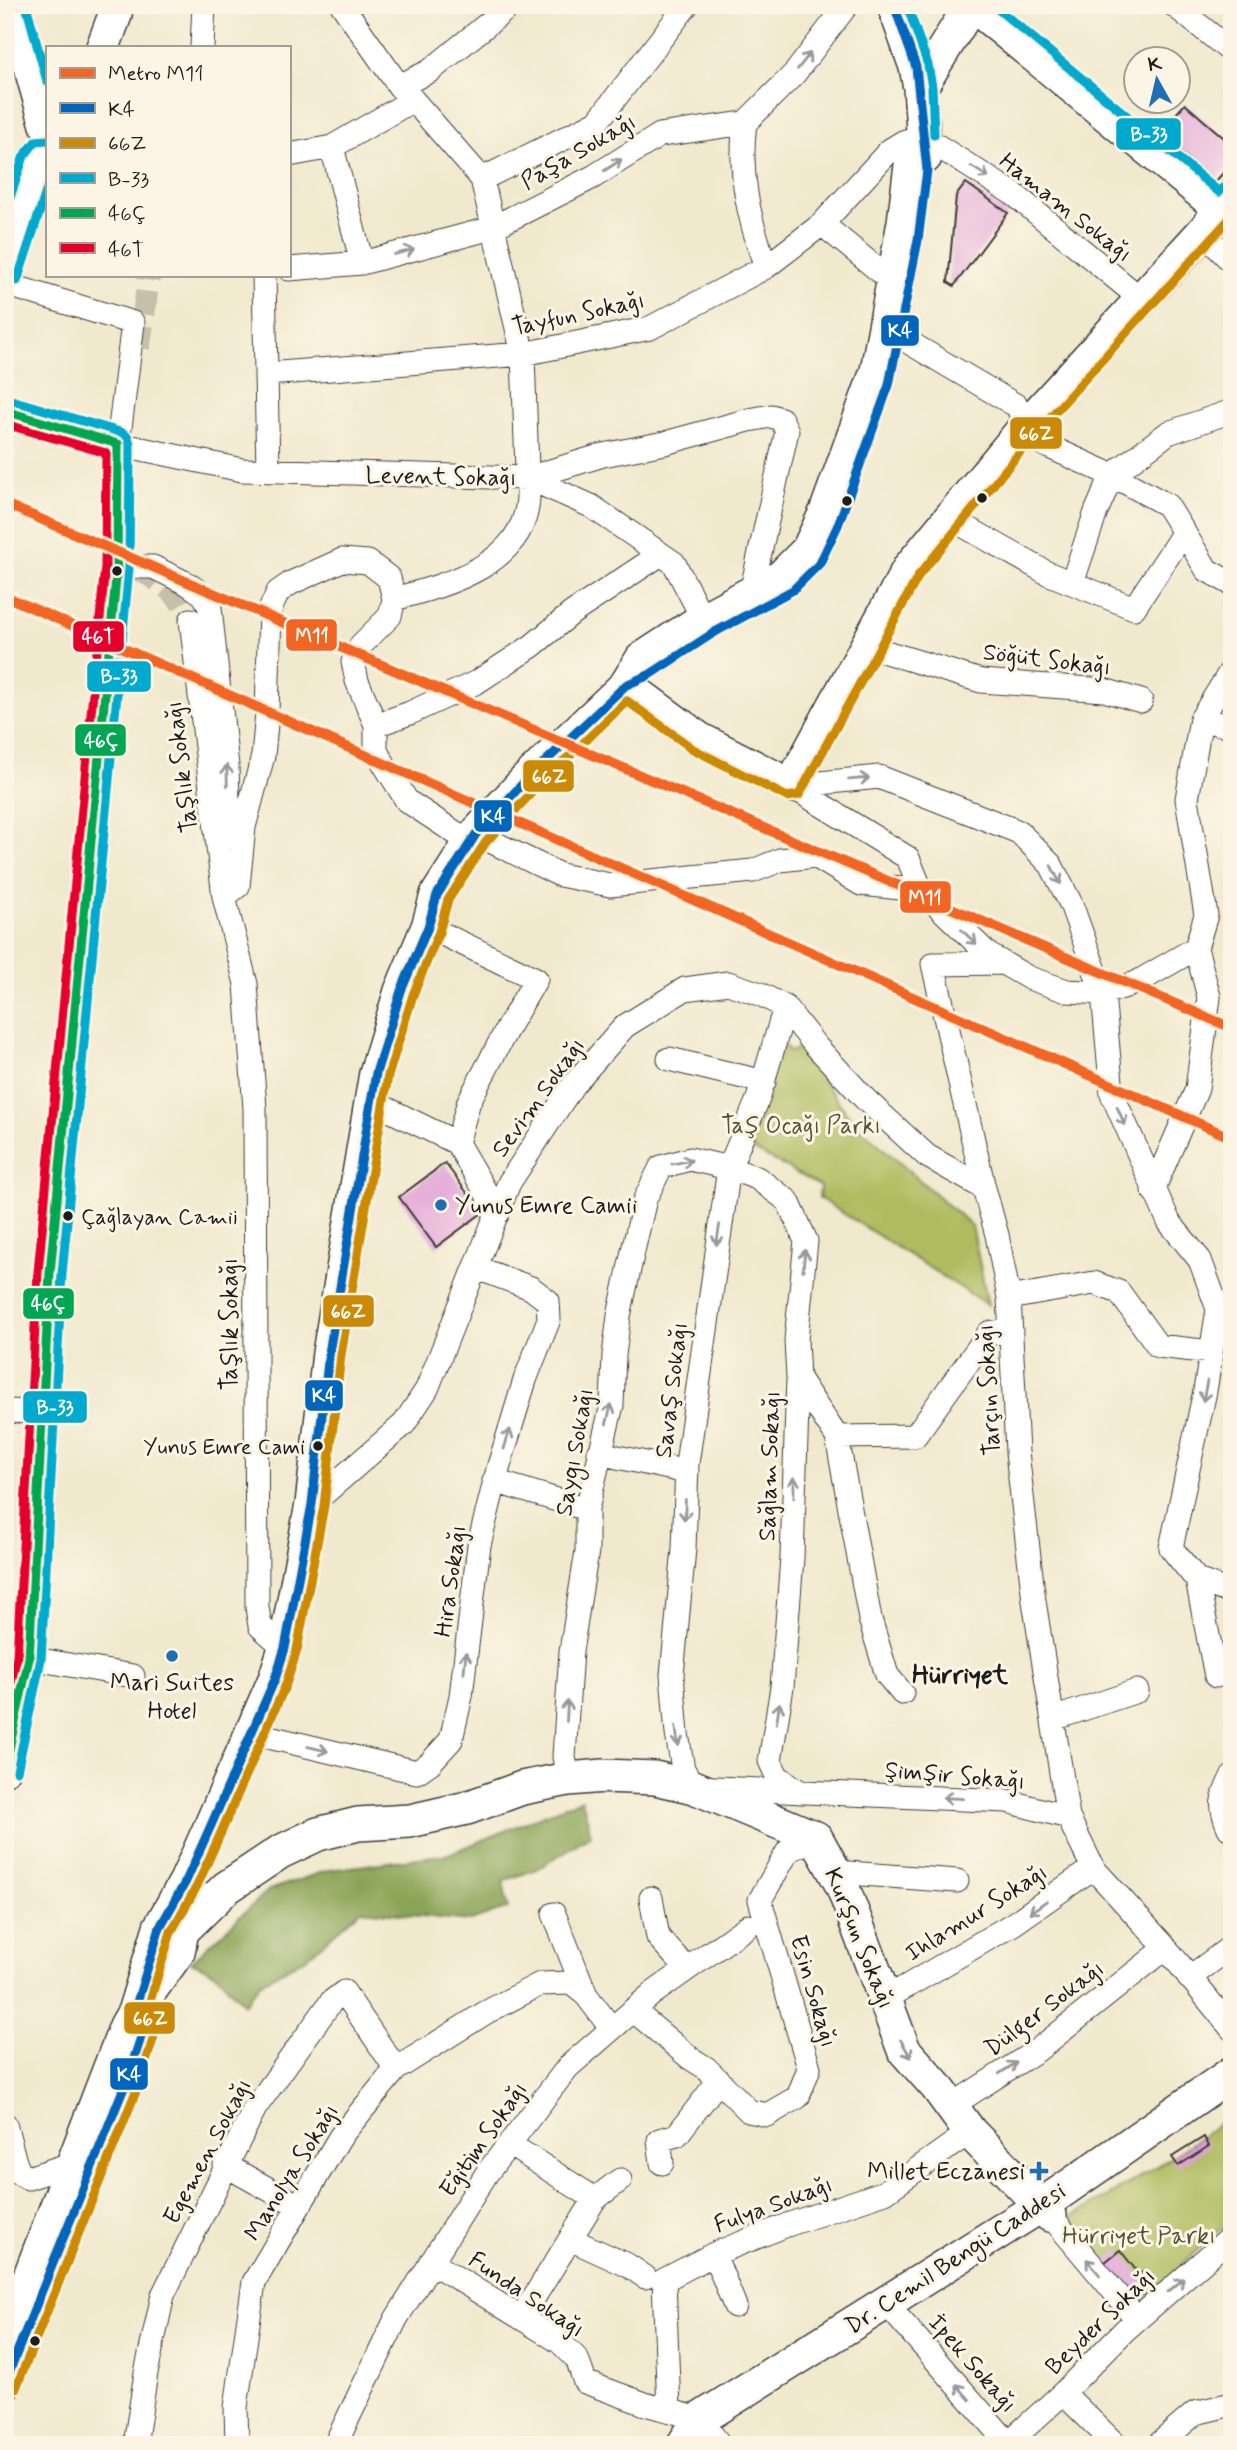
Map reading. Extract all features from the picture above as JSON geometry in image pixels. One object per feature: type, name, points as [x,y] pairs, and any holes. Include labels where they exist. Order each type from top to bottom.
[{"type":"street","points":[[5,278],[43,163],[46,140],[13,5]]},
{"type":"street","points":[[103,46],[116,5]]},
{"type":"street","points":[[202,46],[204,5]]},
{"type":"street","points":[[342,5],[406,93],[482,179],[523,354],[527,515],[516,537],[498,556],[464,577],[394,599]]},
{"type":"street","points":[[290,155],[332,146],[406,93],[511,5]]},
{"type":"street","points":[[482,179],[597,122],[687,5]]},
{"type":"street","points":[[766,267],[743,184],[745,123],[795,73],[847,5]]},
{"type":"street","points":[[626,685],[649,676],[715,632],[793,590],[820,563],[838,525],[889,385],[918,240],[926,170],[916,67],[894,5]]},
{"type":"street","points":[[920,88],[972,5],[1219,213],[1232,262]]},
{"type":"street","points":[[1174,5],[1232,51]]},
{"type":"street","name":"Paşa Sokağı","points":[[290,269],[362,263],[492,228],[593,177],[660,135],[745,123]]},
{"type":"street","points":[[5,2341],[83,2167],[127,2080],[143,2031],[134,2012],[160,1927],[186,1881],[275,1679],[285,1648],[312,1504],[329,1353],[376,1073],[401,991],[428,927],[437,895],[473,839],[526,780],[626,685],[642,659],[703,619],[781,577],[808,550],[826,512],[877,372],[911,165],[922,136]]},
{"type":"street","name":"Tayfun Sokağı","points":[[267,374],[523,354],[650,328],[766,267],[822,224],[890,150],[903,142],[922,136]]},
{"type":"street","name":"Hamam Sokağı","points":[[922,136],[1015,195],[1141,299]]},
{"type":"street","points":[[5,252],[35,161],[46,140]]},
{"type":"street","points":[[332,146],[362,263]]},
{"type":"street","points":[[791,786],[909,568],[1026,426],[1219,213]]},
{"type":"street","points":[[822,224],[893,282]]},
{"type":"street","points":[[264,276],[268,471]]},
{"type":"street","points":[[5,284],[133,323],[118,444],[117,566],[50,1273],[42,1412],[5,1768]]},
{"type":"street","points":[[898,336],[1017,406],[1026,426],[1045,445],[1112,475],[1167,505],[1207,570],[1232,584]]},
{"type":"street","name":"Levent Sokağı","points":[[5,411],[118,444],[242,470],[528,478],[603,455],[665,443],[771,416],[781,419],[787,431],[751,593]]},
{"type":"street","points":[[1072,583],[1096,512],[1112,475],[1168,433],[1232,411]]},
{"type":"street","points":[[528,478],[591,506],[674,563],[703,619]]},
{"type":"street","points":[[950,519],[1047,573],[1134,608],[1184,532]]},
{"type":"street","points":[[376,725],[410,713],[477,682],[532,646],[572,613],[661,554]]},
{"type":"street","points":[[224,897],[238,886],[243,860],[244,827],[263,756],[270,610],[278,592],[342,559],[368,562],[389,578],[394,599],[390,616],[361,645],[353,662],[357,681],[376,725],[376,751],[407,802],[473,839],[560,875],[610,885],[753,871],[780,860],[816,856],[861,884],[921,890]]},
{"type":"street","name":"Taşlık Sokağı","points":[[117,566],[153,567],[204,595],[210,608],[227,778],[229,842],[220,866]]},
{"type":"street","name":"Taşlık Sokağı","points":[[191,620],[224,897],[246,984],[255,1109],[257,1607],[260,1626],[285,1648]]},
{"type":"street","name":"Söğüt Sokağı","points":[[866,646],[981,681],[1104,690],[1141,701]]},
{"type":"street","points":[[1153,1190],[1196,1088],[1209,997],[1196,948],[1206,915],[1186,799],[1201,719],[1232,669]]},
{"type":"street","points":[[626,685],[699,739],[791,786],[908,858],[921,890],[989,955],[1030,978],[1067,991],[1103,993],[1136,983],[1196,948]]},
{"type":"street","points":[[1201,719],[1232,727]]},
{"type":"street","points":[[791,786],[879,778],[1019,832],[1051,865],[1071,904],[1103,993],[1112,1094],[1153,1190],[1169,1222],[1200,1261],[1218,1309],[1205,1391],[1171,1548],[1197,1580],[1216,1676]]},
{"type":"street","points":[[428,927],[537,979],[469,1101],[457,1143]]},
{"type":"street","name":"Tarçın Sokağı","points":[[1003,963],[933,964],[1009,1298],[1019,1466],[1034,1601],[1068,1818]]},
{"type":"street","name":"Sevim Sokağı","points":[[312,1504],[404,1424],[426,1389],[509,1183],[573,1085],[625,1026],[685,989],[728,983],[760,994],[785,1007],[815,1045],[867,1101],[927,1156],[984,1188]]},
{"type":"street","name":"Savaş Sokağı","points":[[694,1787],[683,1769],[672,1675],[684,1549],[687,1472],[729,1168],[764,1082],[785,1007]]},
{"type":"street","points":[[669,1059],[764,1082]]},
{"type":"street","points":[[371,1101],[457,1143],[498,1213]]},
{"type":"street","name":"Saygı Sokağı","points":[[568,1779],[564,1757],[571,1651],[587,1551],[587,1509],[612,1405],[619,1316],[645,1199],[661,1167],[690,1159],[729,1168]]},
{"type":"street","name":"Sağlam Sokağı","points":[[729,1168],[757,1178],[788,1201],[806,1241],[796,1340],[798,1378],[791,1571],[782,1687],[770,1761]]},
{"type":"street","name":"Hira Sokağı","points":[[252,1733],[417,1772],[430,1763],[451,1740],[459,1707],[478,1545],[525,1380],[549,1319],[548,1301],[531,1287],[477,1268]]},
{"type":"street","points":[[1009,1298],[1094,1283],[1119,1292],[1158,1346],[1211,1352]]},
{"type":"street","points":[[837,1437],[915,1436],[989,1334],[1011,1331]]},
{"type":"street","points":[[798,1378],[837,1437],[870,1619],[887,1675],[902,1693]]},
{"type":"street","points":[[5,1411],[42,1412]]},
{"type":"street","points":[[599,1453],[687,1472]]},
{"type":"street","points":[[495,1481],[587,1509]]},
{"type":"street","points":[[1197,1580],[1232,1593]]},
{"type":"street","points":[[17,1659],[133,1676]]},
{"type":"street","points":[[1053,1719],[1137,1691]]},
{"type":"street","points":[[729,1788],[770,1761],[777,1776],[800,1792]]},
{"type":"street","name":"Kurşun Sokağı","points":[[134,2012],[178,1952],[182,1931],[226,1888],[280,1852],[318,1834],[358,1824],[410,1821],[467,1808],[522,1788],[568,1779],[604,1776],[655,1778],[694,1787],[816,1838],[842,1885],[904,2050],[961,2119],[1046,2210]]},
{"type":"street","points":[[1229,1828],[1222,1812],[1223,1795],[1232,1777]]},
{"type":"street","name":"Şimşir Sokağı","points":[[694,1787],[1007,1801],[1068,1818]]},
{"type":"street","points":[[1068,1818],[1093,1868],[1166,1948],[1232,2029]]},
{"type":"street","name":"Esin Sokağı","points":[[633,2010],[719,2080],[749,2111],[767,2115],[798,2097],[808,2068],[760,1900],[788,1851],[816,1838]]},
{"type":"street","name":"Ihlamur Sokağı","points":[[885,1999],[1013,1924],[1093,1868]]},
{"type":"street","points":[[835,1872],[957,1881]]},
{"type":"street","points":[[651,1898],[658,1937],[687,1968]]},
{"type":"street","points":[[554,1914],[586,1994],[611,2028]]},
{"type":"street","name":"Eğitim Sokağı","points":[[335,2445],[382,2344],[431,2262],[487,2173],[568,2067],[633,2010],[748,1926]]},
{"type":"street","points":[[1189,1978],[1232,1946]]},
{"type":"street","name":"Dülger Sokağı","points":[[961,2119],[1039,2049],[1166,1948]]},
{"type":"street","name":"Manolya Sokağı","points":[[237,2445],[236,2407],[254,2282],[340,2137],[396,2069],[485,2013],[540,1984],[571,1983],[586,1994]]},
{"type":"street","name":"Egemen Sokağı","points":[[135,2445],[146,2374],[163,2295],[255,2108],[331,2002],[344,1992],[396,2069]]},
{"type":"street","name":"Dr. Cemil Bengü Caddesi","points":[[1046,2210],[1232,2073]]},
{"type":"street","points":[[662,2163],[659,2140],[677,2135],[719,2080]]},
{"type":"street","name":"Dr. Cemil Bengü Caddesi","points":[[704,2437],[892,2309],[1046,2210],[1232,2096]]},
{"type":"street","name":"Fulya Sokağı","points":[[654,2278],[787,2225],[885,2192],[961,2119]]},
{"type":"street","points":[[5,2124],[20,2174],[28,2178],[83,2167]]},
{"type":"street","points":[[509,2144],[595,2199]]},
{"type":"street","points":[[225,2165],[299,2206]]},
{"type":"street","points":[[5,2383],[83,2167]]},
{"type":"street","points":[[522,2318],[595,2199],[620,2180]]},
{"type":"street","points":[[1046,2210],[1131,2325]]},
{"type":"street","name":"Beyder Sokağı","points":[[1008,2444],[1131,2325],[1232,2236]]},
{"type":"street","points":[[570,2239],[654,2278],[669,2410]]},
{"type":"street","points":[[714,2254],[735,2306]]},
{"type":"street","name":"Funda Sokağı","points":[[431,2262],[560,2342],[577,2359],[585,2382],[669,2410],[704,2437]]},
{"type":"street","name":"İpek Sokağı","points":[[892,2309],[1008,2444]]},
{"type":"street","points":[[1063,2393],[1116,2445]]},
{"type":"street","points":[[1158,2445],[1195,2413],[1232,2404]]},
{"type":"green space","name":"Taş Ocağı Parkı","points":[[780,1039],[790,1052],[799,1048],[854,1123],[972,1226],[988,1305],[819,1198],[820,1186],[750,1148]]},
{"type":"green space","points":[[582,1799],[591,1835],[537,1869],[503,1881],[508,1908],[471,1921],[361,1910],[305,1959],[261,1982],[244,2004],[215,1973],[191,1962],[269,1890],[329,1870],[449,1854]]},
{"type":"green space","name":"Hürriyet Parkı","points":[[1232,2113],[1232,2218],[1133,2310],[1063,2222],[1171,2157]]},
{"type":"building","points":[[1192,110],[1232,145],[1232,163],[1215,182],[1159,133],[1174,116],[1192,116]]},
{"type":"building","points":[[966,183],[1008,213],[954,286],[948,282],[956,196]]},
{"type":"building","name":"Yunus Emre Camii","points":[[445,1163],[482,1213],[436,1247],[399,1197]]},
{"type":"building","points":[[1204,2137],[1209,2146],[1178,2166],[1172,2157]]},
{"type":"building","points":[[1120,2250],[1139,2274],[1144,2271],[1151,2279],[1122,2297],[1099,2267]]},
{"type":"tunnel","points":[[139,348],[149,276]]},
{"type":"tunnel","points":[[138,569],[170,590],[182,603],[191,620]]},
{"type":"metro line","name":"M11","points":[[5,504],[1232,1028]]},
{"type":"metro line","name":"M11","points":[[5,596],[1232,1138]]},
{"type":"transit line","name":"B-33","points":[[26,5],[46,77]]},
{"type":"transit line","name":"K4","points":[[5,2382],[127,2080],[143,2031],[134,2012],[160,1927],[186,1881],[212,1823],[275,1679],[285,1648],[312,1504],[329,1353],[376,1073],[401,991],[428,927],[437,895],[476,834],[526,780],[626,685],[649,675],[715,632],[793,590],[820,563],[838,525],[889,385],[918,240],[927,170],[916,67],[894,5]]},
{"type":"transit line","name":"B-33","points":[[907,5],[928,65],[932,87],[934,135]]},
{"type":"transit line","name":"B-33","points":[[993,5],[1219,192],[1223,188]]},
{"type":"transit line","name":"B-33","points":[[5,212],[24,156],[36,141],[46,140]]},
{"type":"transit line","name":"B-33","points":[[17,281],[46,192]]},
{"type":"transit line","name":"66Z","points":[[16,2388],[139,2084],[155,2033],[147,2011],[171,1932],[197,1886],[223,1828],[286,1684],[297,1650],[324,1506],[341,1355],[388,1076],[413,995],[439,932],[448,900],[486,842],[535,789],[627,701],[693,749],[787,797],[799,795],[919,575],[1035,434],[1232,216]]},
{"type":"transit line","name":"B-33","points":[[8,399],[123,433],[130,444],[129,568],[62,1274],[41,1659],[17,1771]]},
{"type":"transit line","name":"46Ç","points":[[5,411],[118,444],[117,567],[50,1273],[29,1658],[5,1767]]},
{"type":"transit line","name":"46T","points":[[5,424],[106,453],[105,566],[38,1272],[17,1656],[5,1709]]},
{"type":"place","name":"Yunus Emre Camii","points":[[441,1205]]},
{"type":"place","name":"Çağlayan Camii","points":[[68,1216]]},
{"type":"place","name":"Yunus Emre Cami","points":[[318,1446]]},
{"type":"place","name":"Mari Suites Hotel","points":[[172,1656]]},
{"type":"place","name":"Millet Eczanesi","points":[[1039,2171]]},
{"type":"district","name":"Hürriyet","points":[[960,1674]]}]
